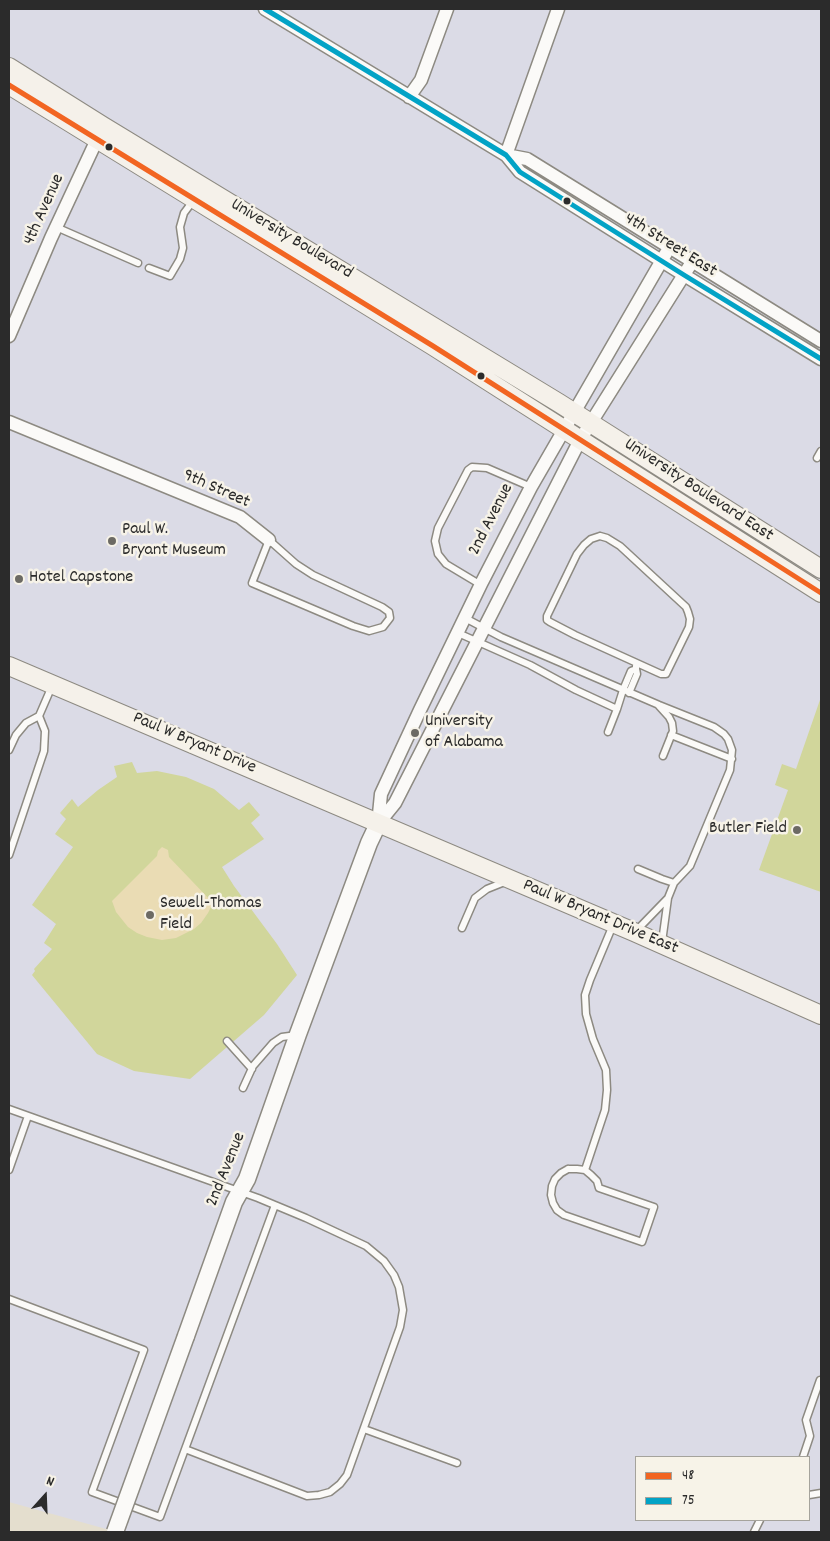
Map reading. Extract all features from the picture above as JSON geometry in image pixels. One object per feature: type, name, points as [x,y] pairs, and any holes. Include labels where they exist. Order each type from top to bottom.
[{"type":"main road","name":"University Boulevard","points":[[9,67],[203,204],[565,429]]},
{"type":"main road","name":"University Boulevard","points":[[9,85],[100,132],[574,412]]},
{"type":"main road","name":"University Boulevard East","points":[[574,412],[821,569]]},
{"type":"main road","name":"University Boulevard East","points":[[565,429],[821,593]]},
{"type":"main road","name":"Paul W Bryant Drive","points":[[9,666],[378,824]]},
{"type":"main road","name":"Paul W Bryant Drive East","points":[[378,824],[634,932],[821,1015]]},
{"type":"street","points":[[409,97],[421,80],[447,9]]},
{"type":"street","points":[[506,155],[558,9]]},
{"type":"street","name":"4th Street East","points":[[273,11],[409,97],[506,155],[527,160],[821,341]]},
{"type":"street","name":"4th Avenue","points":[[9,336],[100,132]]},
{"type":"street","name":"4th Street East","points":[[506,155],[520,172],[821,359]]},
{"type":"street","name":"2nd Avenue","points":[[378,824],[381,794],[481,585],[531,487],[670,248]]},
{"type":"street","name":"2nd Avenue","points":[[115,1532],[239,1193],[247,1179],[368,844],[378,824],[395,803],[580,440],[692,262]]},
{"type":"street","name":"9th Street","points":[[9,422],[240,517],[269,540]]},
{"type":"lane","points":[[149,268],[170,276],[180,259],[183,248],[180,226],[184,213],[190,205],[203,204]]},
{"type":"lane","points":[[56,227],[138,263]]},
{"type":"lane","points":[[817,458],[821,451]]},
{"type":"lane","points":[[481,585],[446,564],[438,554],[435,540],[438,528],[468,470],[472,467],[487,468],[531,487]]},
{"type":"lane","points":[[600,536],[620,546],[686,608],[690,618],[689,627],[666,674],[637,666],[547,620],[547,616],[577,554],[591,539],[600,536]]},
{"type":"lane","name":"9th Street","points":[[269,540],[313,575],[389,612],[390,618],[383,628],[369,631],[353,626],[252,584],[269,540]]},
{"type":"lane","points":[[465,618],[501,637],[658,705],[714,727],[724,734],[732,750],[730,770],[690,866],[674,883],[668,898],[662,945]]},
{"type":"lane","points":[[458,633],[530,665],[576,690],[617,709]]},
{"type":"lane","points":[[608,732],[626,691],[637,674],[637,666]]},
{"type":"lane","points":[[9,750],[16,735],[26,723],[39,716],[52,684]]},
{"type":"lane","points":[[658,705],[672,722],[673,731],[663,756]]},
{"type":"lane","points":[[9,855],[44,751],[45,731],[39,716]]},
{"type":"lane","points":[[671,735],[732,759]]},
{"type":"lane","points":[[638,869],[674,883]]},
{"type":"lane","points":[[462,928],[475,898],[487,889],[510,879]]},
{"type":"lane","points":[[634,932],[668,898]]},
{"type":"lane","points":[[585,1170],[605,1110],[606,1070],[586,1014],[585,995],[613,924]]},
{"type":"lane","points":[[243,1088],[252,1069],[272,1043],[282,1037],[298,1034]]},
{"type":"lane","points":[[226,1041],[252,1069]]},
{"type":"lane","points":[[9,1109],[275,1205],[366,1246],[384,1261],[394,1275],[397,1281],[402,1310],[400,1327],[347,1475],[340,1484],[330,1492],[307,1496],[186,1450]]},
{"type":"lane","points":[[9,1170],[28,1116]]},
{"type":"lane","points":[[568,1170],[585,1170],[592,1174],[600,1188],[654,1207],[642,1242],[564,1215],[557,1210],[551,1195],[555,1179],[561,1173],[568,1170]]},
{"type":"lane","points":[[9,1299],[144,1350],[92,1492],[160,1516],[275,1205]]},
{"type":"lane","points":[[803,1456],[810,1436],[806,1420],[821,1381]]},
{"type":"lane","points":[[364,1429],[457,1463]]},
{"type":"shaded area","name":"University of Alabama","points":[[9,9],[821,9],[821,1532],[117,1532],[9,1502]]},
{"type":"green space","name":"Butler Field","points":[[821,697],[821,892],[759,870],[788,790],[775,785],[782,764],[796,769]]},
{"type":"green space","name":"Sewell-Thomas Field","points":[[132,762],[137,773],[157,771],[186,777],[214,789],[239,810],[249,802],[260,815],[251,823],[264,839],[222,867],[297,975],[264,1015],[190,1079],[134,1071],[97,1054],[32,975],[35,971],[34,969],[52,949],[44,943],[56,924],[32,905],[73,847],[55,834],[66,819],[60,813],[72,799],[78,807],[117,777],[114,766]]},
{"type":"sand","points":[[162,847],[168,850],[169,857],[213,903],[201,923],[194,929],[176,938],[162,940],[147,937],[128,927],[116,912],[112,901],[157,856],[158,851]]},
{"type":"transit line","name":"75","points":[[265,9],[506,155],[520,172],[821,359]]},
{"type":"transit line","name":"48","points":[[9,85],[433,346],[821,593]]},
{"type":"place","name":"Paul W. Bryant Museum","points":[[112,541]]},
{"type":"place","name":"Hotel Capstone","points":[[19,579]]},
{"type":"place","name":"University of Alabama","points":[[415,733]]},
{"type":"place","name":"Butler Field","points":[[797,830]]},
{"type":"place","name":"Sewell-Thomas Field","points":[[150,915]]}]
